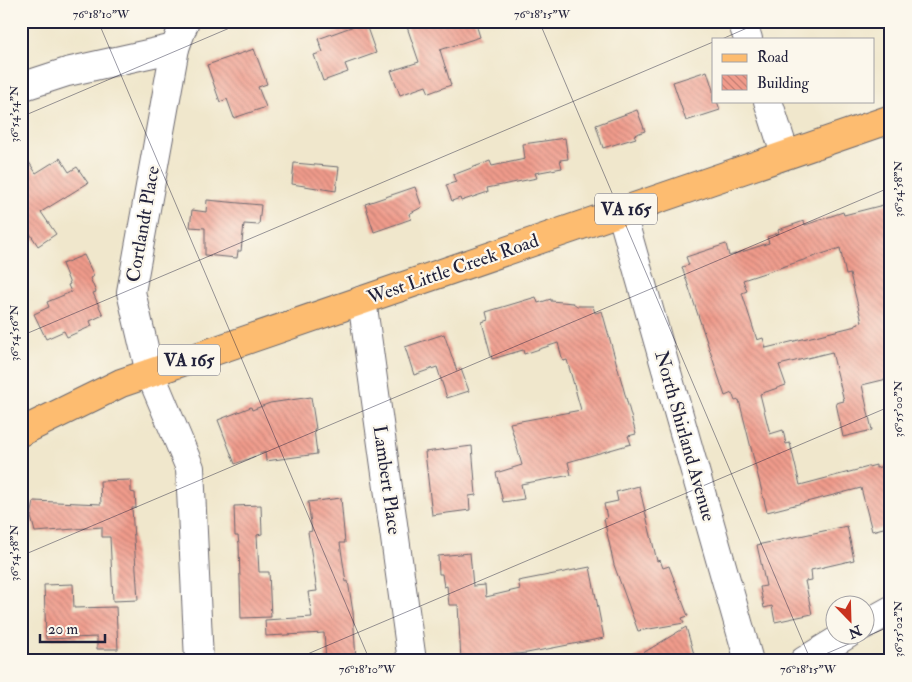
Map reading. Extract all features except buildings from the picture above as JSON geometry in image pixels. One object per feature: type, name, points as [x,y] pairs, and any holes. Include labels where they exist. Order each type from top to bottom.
[{"type":"main road","name":"West Little Creek Road","points":[[21,432],[121,383],[891,119]]},
{"type":"street","name":"Cortlandt Place","points":[[185,21],[175,48],[131,292],[150,373],[190,468],[199,661]]},
{"type":"street","points":[[742,21],[748,38]]},
{"type":"street","points":[[21,87],[67,72],[175,48]]},
{"type":"street","points":[[768,102],[785,154]]},
{"type":"street","name":"North Shirland Avenue","points":[[621,210],[749,661]]},
{"type":"street","name":"Lambert Place","points":[[362,300],[412,661]]},
{"type":"street","points":[[874,619],[891,610]]},
{"type":"street","points":[[804,661],[832,644]]}]
